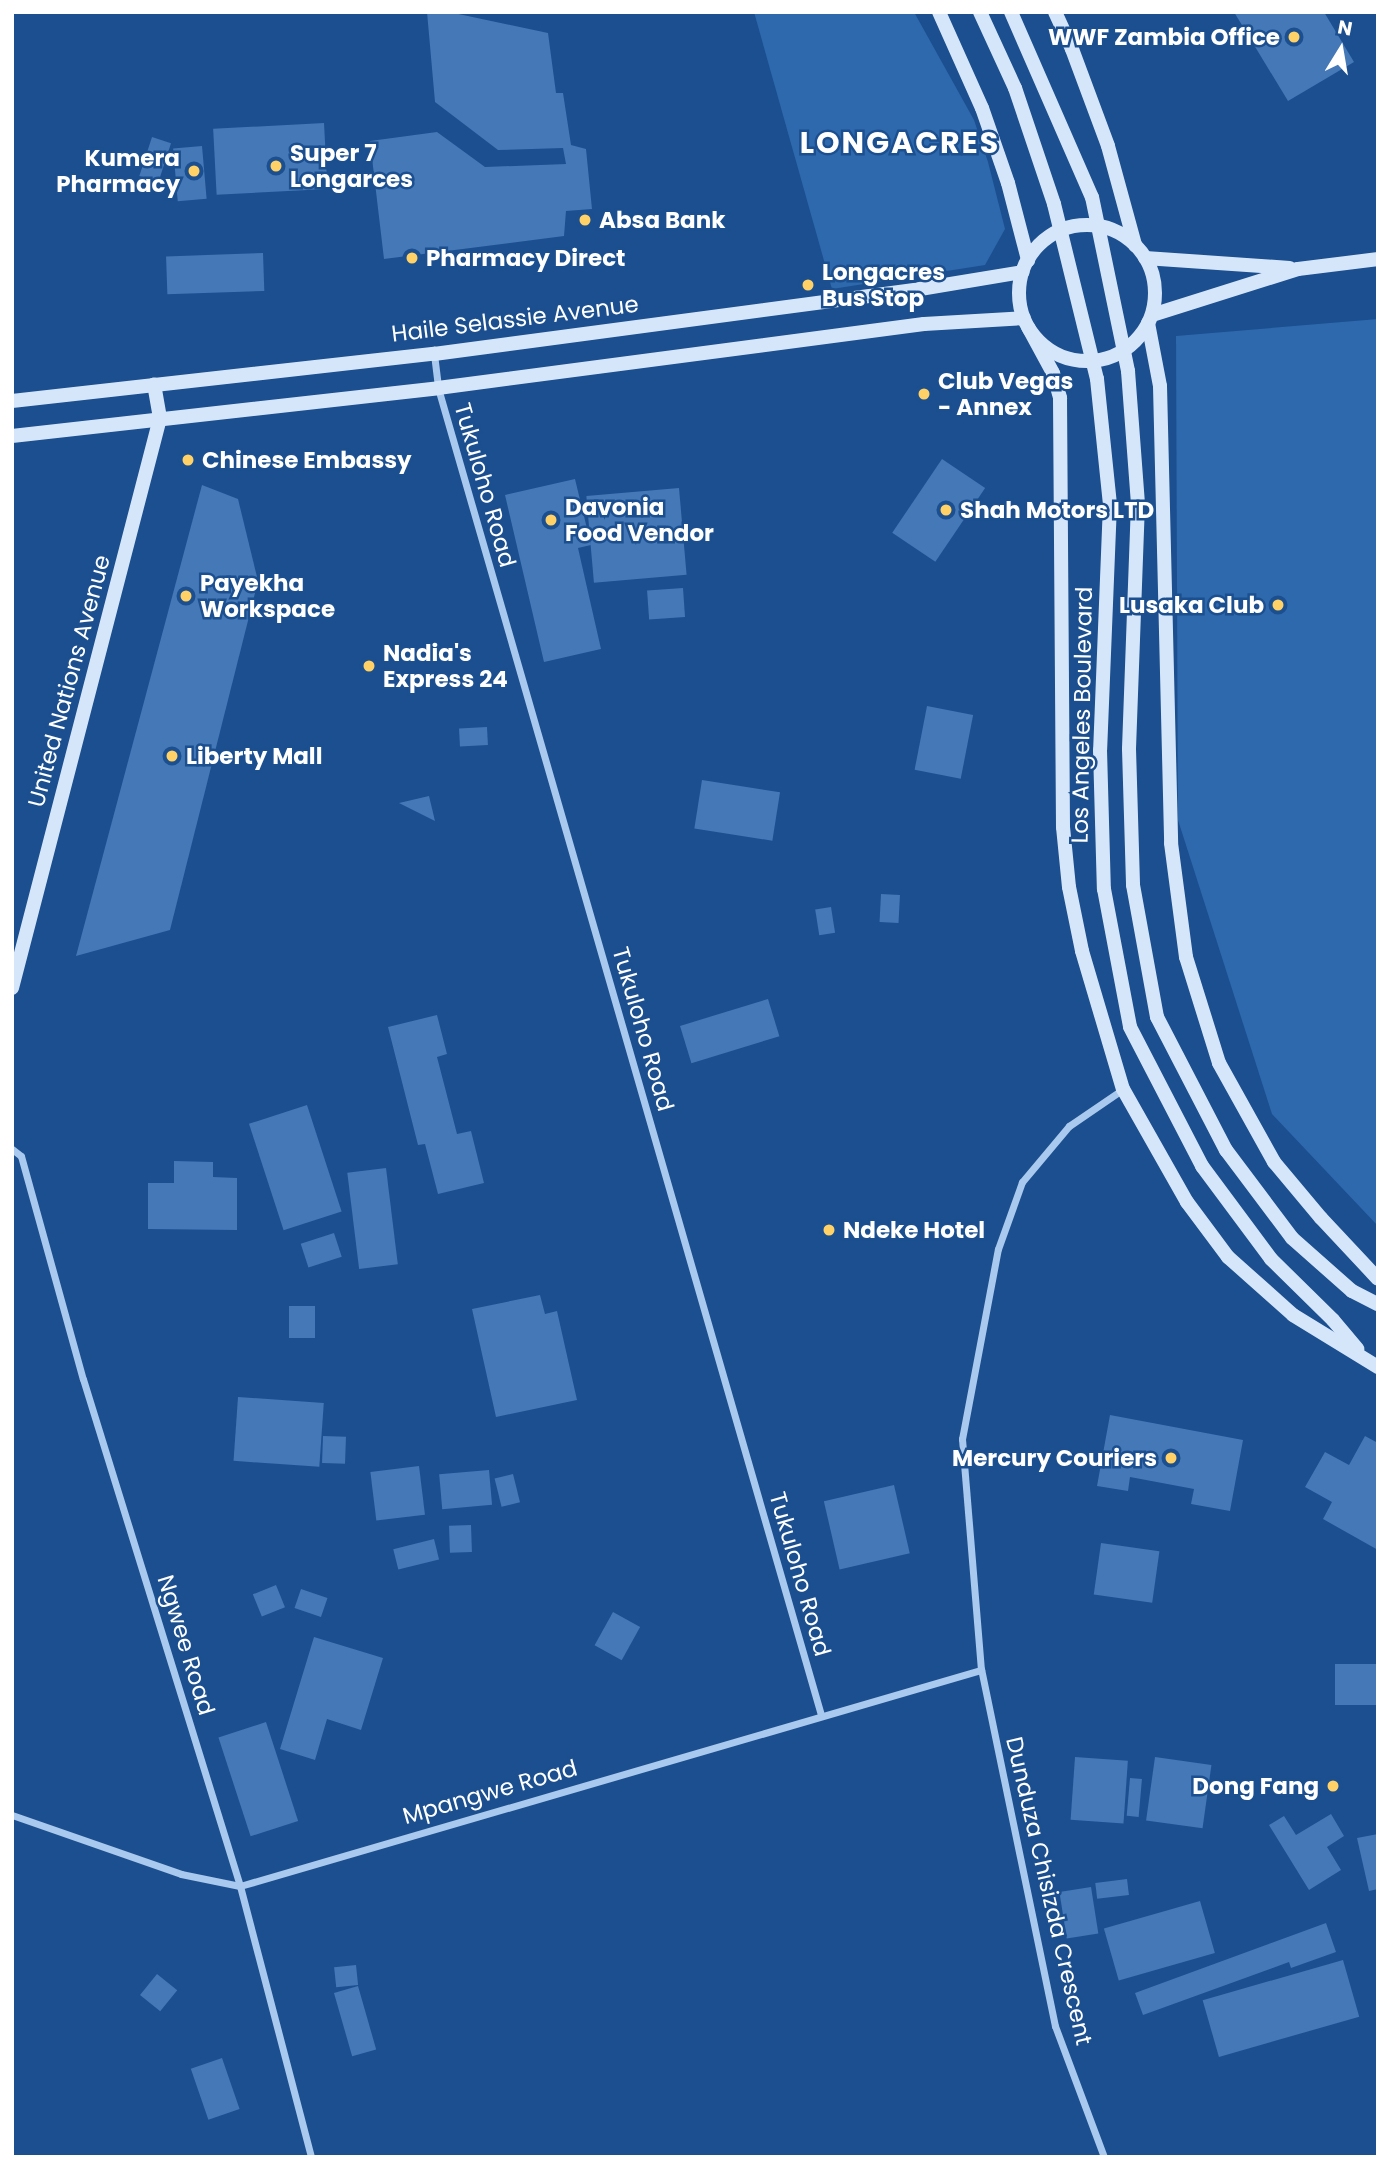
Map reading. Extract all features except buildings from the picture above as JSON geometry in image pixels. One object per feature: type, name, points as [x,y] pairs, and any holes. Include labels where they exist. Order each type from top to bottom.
[{"type":"main road","points":[[939,12],[982,108],[1008,183],[1025,266],[1019,300],[1026,323],[1035,337],[1055,352],[1090,361],[1124,350],[1142,334],[1150,319],[1298,269]]},
{"type":"main road","name":"Los Angeles Boulevard","points":[[980,12],[1016,88],[1054,204],[1097,379],[1110,504],[1100,750],[1104,889],[1130,1027],[1202,1166],[1271,1259],[1333,1320],[1364,1359]]},
{"type":"main road","name":"Los Angeles Boulevard","points":[[1011,12],[1043,78],[1092,197],[1128,371],[1138,503],[1129,749],[1133,885],[1157,1017],[1226,1150],[1292,1238],[1352,1291],[1378,1304]]},
{"type":"main road","points":[[1055,12],[1108,146],[1135,245]]},
{"type":"main road","points":[[1025,266],[1049,237],[1078,226],[1109,229],[1135,245],[1145,258],[1154,286],[1150,319],[1160,386],[1171,843],[1186,957],[1219,1063],[1274,1162],[1378,1279]]},
{"type":"main road","points":[[1145,258],[1298,269],[1378,259]]},
{"type":"main road","name":"Haile Selassie Avenue","points":[[12,401],[434,354],[920,289],[1025,266]]},
{"type":"main road","points":[[12,436],[438,388],[924,324],[1026,323]]},
{"type":"main road","name":"Los Angeles Boulevard","points":[[1026,323],[1053,373],[1060,398],[1063,827],[1069,887],[1082,951],[1123,1089],[1187,1202],[1228,1257],[1293,1315],[1378,1367]]},
{"type":"main road","name":"United Nations Avenue","points":[[12,988],[160,418],[154,385]]},
{"type":"street","name":"Tukuloho Road","points":[[434,354],[438,388],[821,1715]]},
{"type":"street","name":"Dunduza Chisizda Crescent","points":[[1104,2157],[1055,2026],[981,1670],[962,1439],[998,1249],[1022,1182],[1069,1126],[1123,1089]]},
{"type":"street","name":"Ngwee Road","points":[[12,1149],[20,1156],[83,1379],[240,1886],[311,2157]]},
{"type":"street","name":"Mpangwe Road","points":[[12,1815],[181,1874],[240,1886],[981,1670]]},
{"type":"shaded area","points":[[754,12],[914,12],[974,120],[988,162],[1005,229],[985,265],[832,289]]},
{"type":"shaded area","name":"Lusaka Club","points":[[1378,319],[1378,1226],[1272,1114],[1178,820],[1176,336]]},
{"type":"place","name":"WWF Zambia Office","points":[[1294,37]]},
{"type":"place","name":"Super 7 Longarces","points":[[276,166]]},
{"type":"place","name":"Kumera Pharmacy","points":[[194,171]]},
{"type":"place","name":"Absa Bank","points":[[585,220]]},
{"type":"place","name":"Pharmacy Direct","points":[[412,258]]},
{"type":"place","name":"Longacres Bus Stop","points":[[808,285]]},
{"type":"place","name":"Club Vegas - Annex","points":[[924,394]]},
{"type":"place","name":"Chinese Embassy","points":[[188,460]]},
{"type":"place","name":"Shah Motors LTD","points":[[946,510]]},
{"type":"place","name":"Davonia Food Vendor","points":[[551,520]]},
{"type":"place","name":"Payekha Workspace","points":[[186,596]]},
{"type":"place","name":"Lusaka Club","points":[[1278,605]]},
{"type":"place","name":"Nadia's Express 24","points":[[369,666]]},
{"type":"place","name":"Liberty Mall","points":[[172,756]]},
{"type":"place","name":"Ndeke Hotel","points":[[829,1230]]},
{"type":"place","name":"Mercury Couriers","points":[[1171,1458]]},
{"type":"place","name":"Dong Fang","points":[[1333,1786]]},
{"type":"district","name":"LONGACRES","points":[[900,143]]}]
